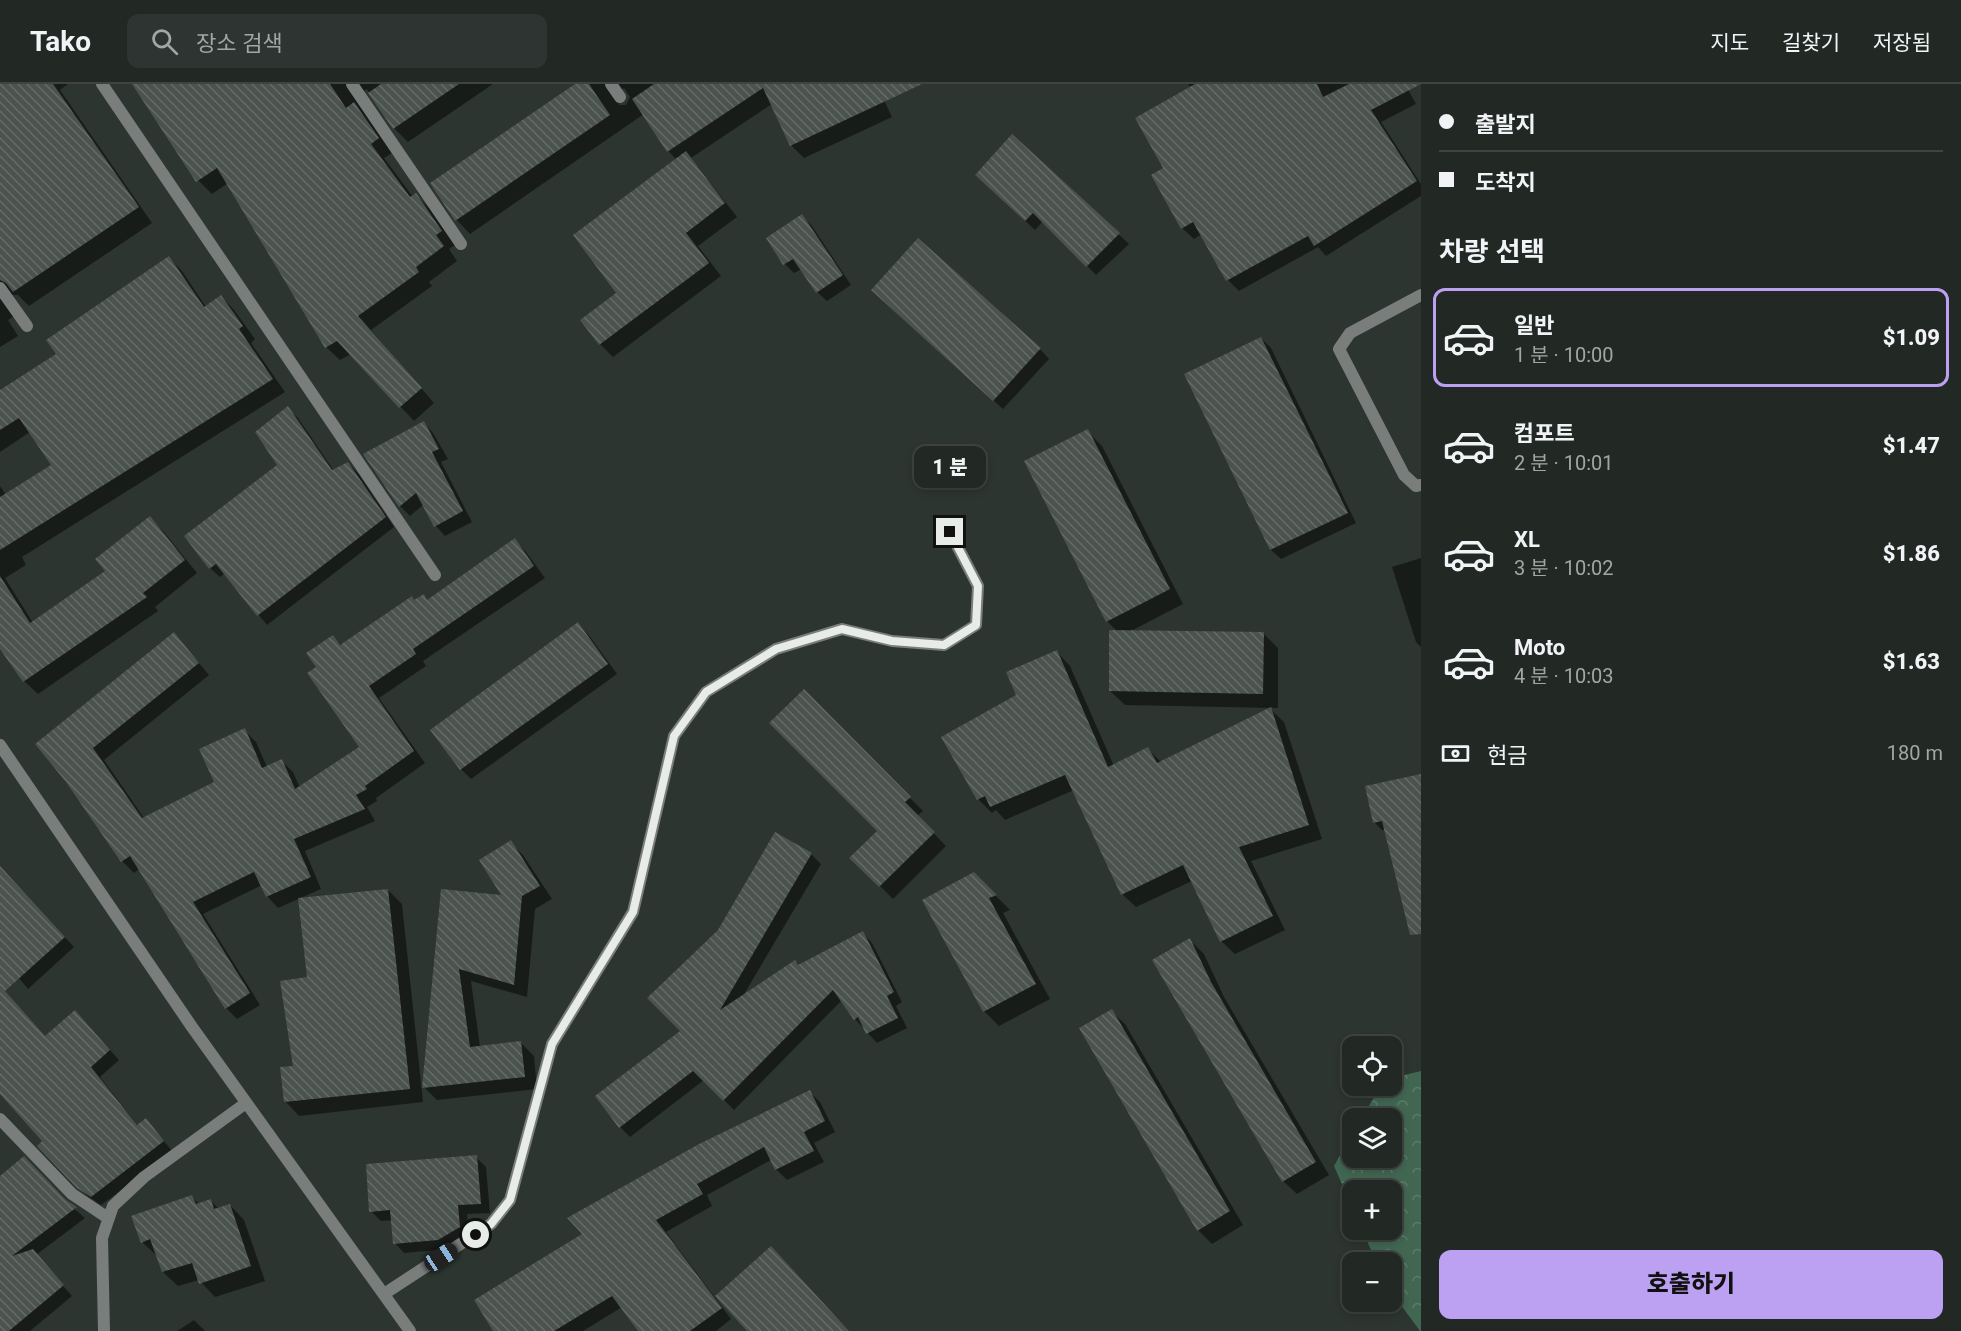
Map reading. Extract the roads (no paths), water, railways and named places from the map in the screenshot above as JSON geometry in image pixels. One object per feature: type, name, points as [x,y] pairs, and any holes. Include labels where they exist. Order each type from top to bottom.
[{"type":"street","points":[[102,84],[435,575]]},
{"type":"street","points":[[352,84],[461,244]]},
{"type":"street","points":[[611,84],[620,97]]},
{"type":"street","points":[[0,288],[27,326]]},
{"type":"street","points":[[1421,295],[1350,333],[1339,349],[1404,476],[1416,486],[1421,485]]},
{"type":"street","points":[[384,1294],[491,1224],[510,1200],[552,1044],[633,912],[674,736],[706,692],[776,649],[842,629],[892,641],[944,645],[976,625],[978,586],[950,532]]},
{"type":"street","points":[[0,745],[192,1027],[410,1331]]},
{"type":"street","points":[[104,1331],[102,1238],[113,1206],[144,1177],[246,1103]]},
{"type":"street","points":[[0,1119],[72,1194],[108,1218]]}]
